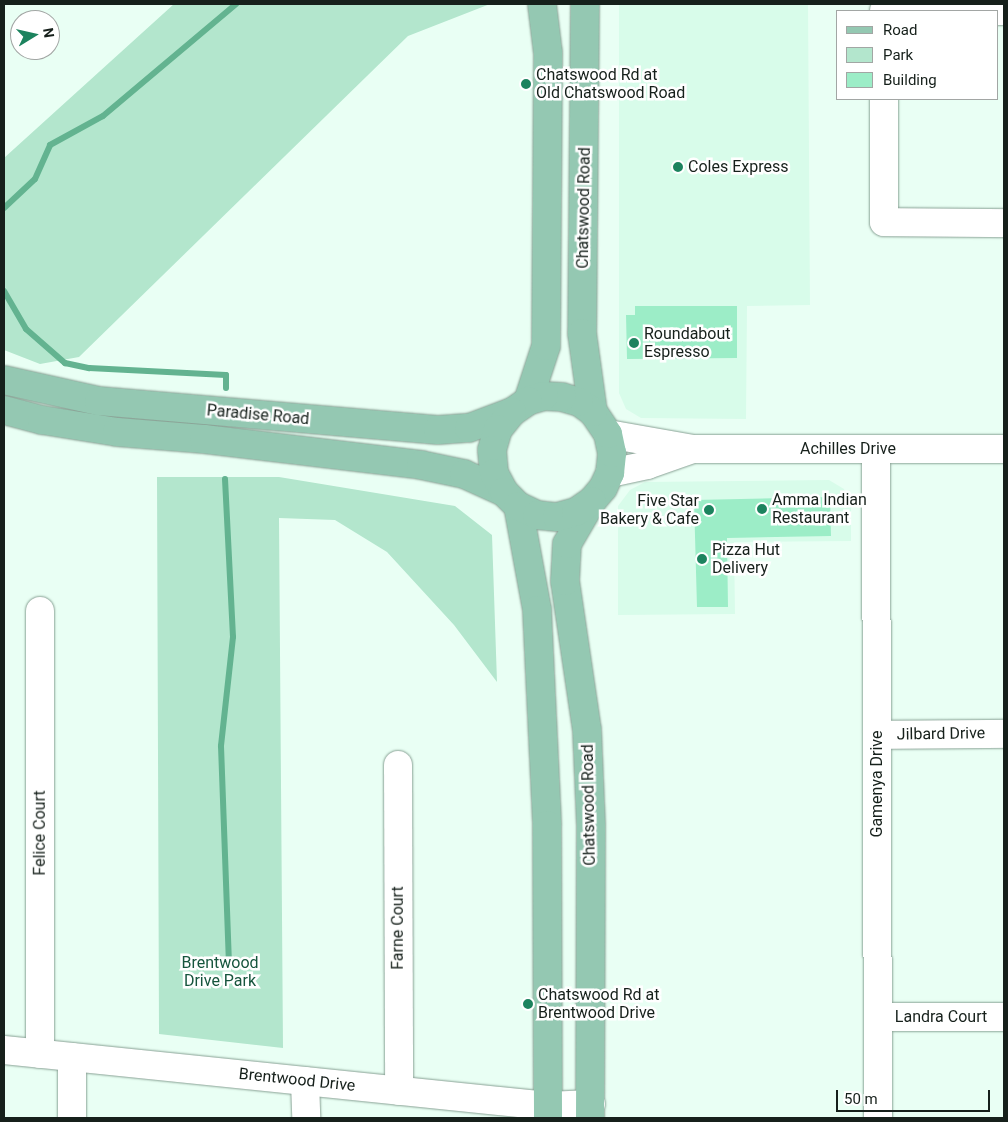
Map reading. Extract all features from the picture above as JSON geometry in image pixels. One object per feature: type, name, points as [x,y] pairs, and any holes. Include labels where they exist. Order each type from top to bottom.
[{"type":"main road","points":[[542,4],[548,52],[546,346],[520,406],[498,429],[492,450],[494,473],[511,499],[537,610],[547,825],[548,1112]]},
{"type":"main road","name":"Chatswood Road","points":[[585,4],[582,332],[600,423],[612,453],[610,473],[603,488],[592,501],[567,544],[565,580],[587,730],[590,825],[590,1111]]},
{"type":"main road","name":"Paradise Road","points":[[4,380],[99,401],[438,430],[469,428],[520,406]]},
{"type":"main road","points":[[520,406],[544,396],[562,397],[578,402],[600,423]]},
{"type":"main road","name":"Paradise Road","points":[[4,410],[42,420],[117,432],[204,439],[421,465],[464,474],[511,499]]},
{"type":"main road","name":"Chatswood Road","points":[[511,499],[536,514],[556,517],[576,512],[592,501]]},
{"type":"street","points":[[884,100],[884,222],[1004,223]]},
{"type":"street","name":"Achilles Drive","points":[[600,423],[692,449],[1004,449]]},
{"type":"street","name":"Achilles Drive","points":[[610,473],[647,465],[692,449]]},
{"type":"street","name":"Gamenya Drive","points":[[876,449],[878,1118]]},
{"type":"street","name":"Felice Court","points":[[40,611],[40,1054]]},
{"type":"street","name":"Jilbard Drive","points":[[877,735],[1004,734]]},
{"type":"street","name":"Farne Court","points":[[398,765],[399,1092]]},
{"type":"street","name":"Landra Court","points":[[878,1017],[1004,1017]]},
{"type":"street","name":"Brentwood Drive","points":[[4,1050],[305,1081],[548,1112],[590,1111]]},
{"type":"street","points":[[72,1057],[72,1118]]},
{"type":"street","points":[[305,1081],[306,1118]]},
{"type":"shaded area","points":[[619,4],[808,4],[810,305],[747,306],[746,419],[641,418],[626,409],[619,393]]},
{"type":"shaded area","points":[[829,480],[844,489],[851,507],[851,541],[734,542],[735,614],[618,615],[618,506],[630,490],[645,482]]},
{"type":"green space","points":[[174,4],[490,4],[408,36],[79,357],[40,364],[4,350],[4,158]]},
{"type":"green space","name":"Brentwood Drive Park","points":[[157,477],[279,477],[455,506],[492,535],[497,682],[454,625],[387,552],[335,520],[279,518],[283,1048],[159,1034]]},
{"type":"building","points":[[635,306],[737,306],[737,358],[627,359],[626,315],[635,315]]},
{"type":"building","points":[[830,497],[831,536],[727,538],[728,607],[697,607],[694,500]]},
{"type":"waterway","points":[[4,208],[35,179],[50,145],[103,116],[236,4]]},
{"type":"waterway","points":[[4,291],[26,329],[65,363],[89,368],[226,375],[226,388]]},
{"type":"waterway","points":[[225,479],[233,637],[221,746],[229,960]]},
{"type":"place","name":"Chatswood Rd at Old Chatswood Road","points":[[526,84]]},
{"type":"place","name":"Coles Express","points":[[678,167]]},
{"type":"place","name":"Roundabout Espresso","points":[[634,343]]},
{"type":"place","name":"Amma Indian Restaurant","points":[[762,509]]},
{"type":"place","name":"Five Star Bakery & Cafe","points":[[709,510]]},
{"type":"place","name":"Pizza Hut Delivery","points":[[702,559]]},
{"type":"place","name":"Chatswood Rd at Brentwood Drive","points":[[528,1004]]}]
